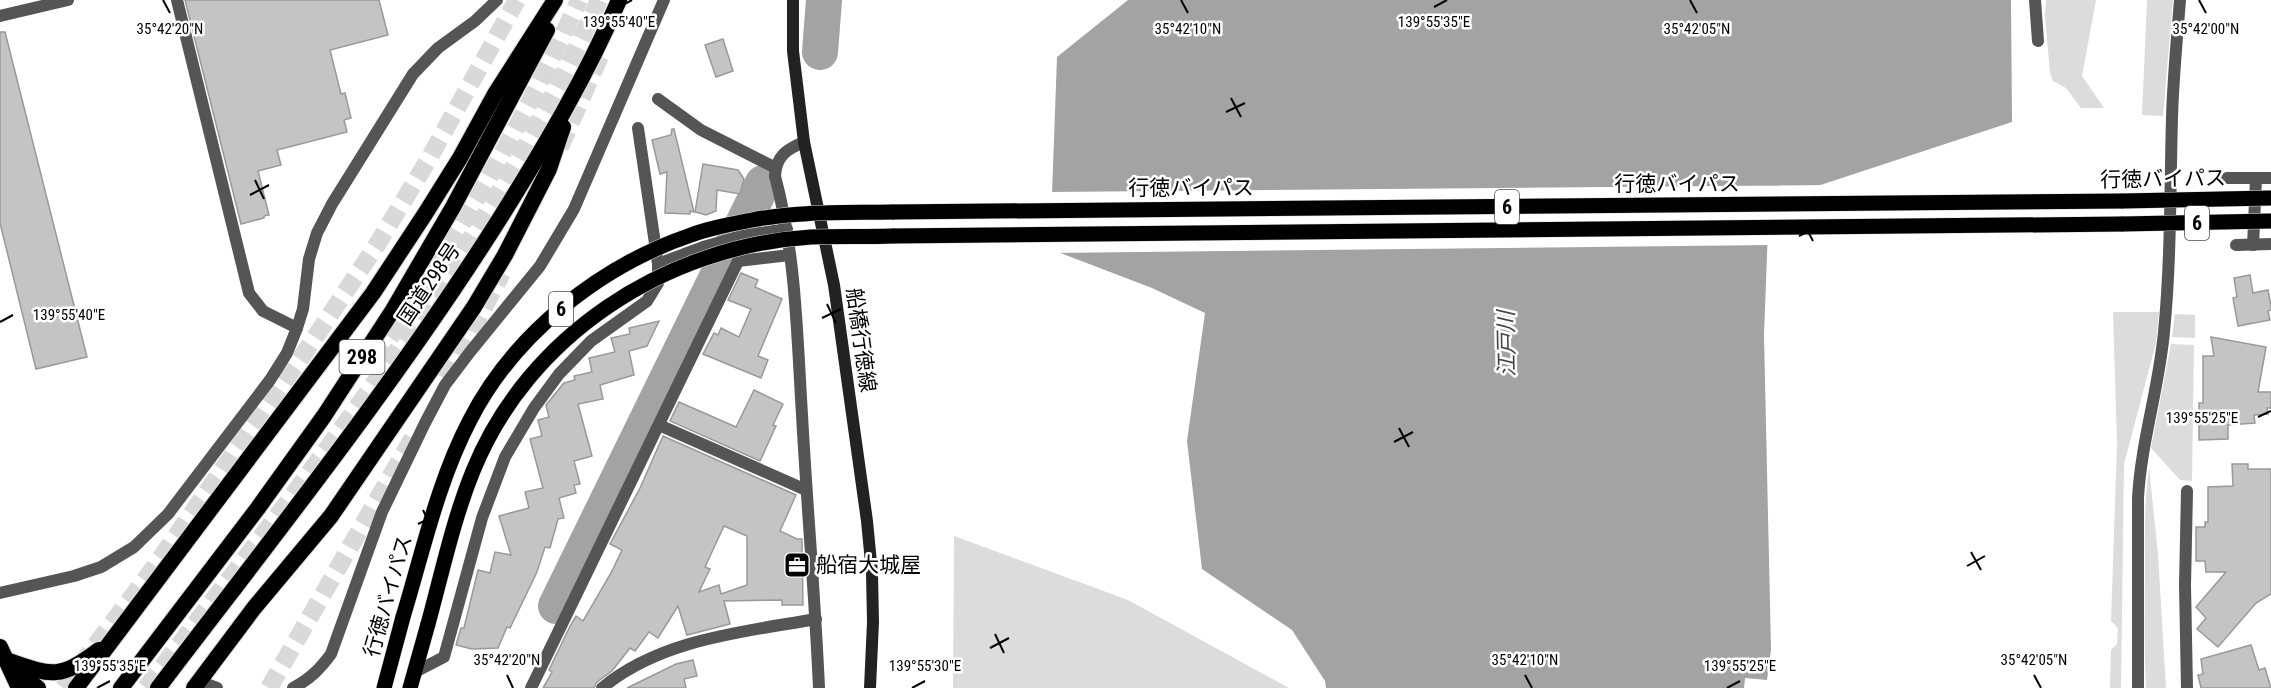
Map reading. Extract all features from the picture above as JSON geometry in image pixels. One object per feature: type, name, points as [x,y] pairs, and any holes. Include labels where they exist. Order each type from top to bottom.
[{"type":"highway","name":"298","points":[[76,688],[373,293],[460,158],[495,94],[555,0]]},
{"type":"highway","name":"国道298号","points":[[121,688],[258,508],[317,425],[393,310],[490,141],[560,0]]},
{"type":"highway","name":"国道298号","points":[[158,688],[333,458],[468,268],[523,180],[584,73],[619,0]]},
{"type":"highway","name":"298","points":[[196,685],[254,608],[331,516],[474,307],[505,255],[549,170],[584,73]]},
{"type":"highway","points":[[3,654],[38,671],[59,673],[76,666],[114,638]]},
{"type":"highway","points":[[3,654],[19,688]]},
{"type":"highway","points":[[3,654],[13,668],[38,688]]},
{"type":"main road","name":"船橋行徳線","points":[[793,0],[793,51],[804,142],[834,285],[867,521],[872,573],[870,688]]},
{"type":"main road","name":"行徳バイパス","points":[[384,688],[450,463],[470,420],[504,368],[524,344],[570,301],[613,272],[652,251],[691,235],[732,225],[788,216],[892,212],[2156,201],[2271,198]]},
{"type":"main road","name":"行徳バイパス","points":[[410,688],[462,502],[473,471],[507,406],[531,375],[587,320],[616,300],[706,257],[743,248],[810,237],[2271,221]]},
{"type":"street","points":[[0,16],[68,0]]},
{"type":"street","points":[[177,0],[249,293],[263,311],[297,328]]},
{"type":"street","points":[[0,593],[74,576],[101,567],[134,546],[168,514],[270,380],[287,353],[297,328],[307,283],[309,259],[317,233],[332,204],[418,68],[438,48],[475,21],[497,0]]},
{"type":"street","points":[[293,688],[318,671],[332,654],[382,512],[445,385],[540,266],[574,209],[664,0]]},
{"type":"street","points":[[2035,0],[2038,40]]},
{"type":"street","points":[[2138,688],[2138,487],[2164,334],[2172,116],[2180,0]]},
{"type":"street","points":[[658,99],[701,130],[776,168]]},
{"type":"street","points":[[415,672],[444,657],[482,518],[505,457],[534,408],[560,374],[591,341],[647,301],[658,283],[658,264],[638,128]]},
{"type":"street","points":[[804,142],[787,148],[776,168],[787,229],[798,317],[819,688]]},
{"type":"street","points":[[2227,178],[2271,178]]},
{"type":"street","points":[[2253,245],[2256,179]]},
{"type":"street","points":[[658,264],[703,247],[742,236],[787,229]]},
{"type":"street","points":[[2236,245],[2271,244]]},
{"type":"street","points":[[531,688],[738,261],[790,255]]},
{"type":"street","points":[[659,425],[806,490]]},
{"type":"street","points":[[2187,491],[2185,585],[2187,688]]},
{"type":"street","points":[[602,688],[654,655],[743,632],[816,619]]},
{"type":"street","points":[[196,685],[217,688]]},
{"type":"shaded area","points":[[2046,0],[2096,0],[2082,76],[2104,108],[2081,108],[2066,88],[2053,81],[2050,73],[2045,16]]},
{"type":"shaded area","points":[[2147,0],[2173,0],[2163,116],[2142,115]]},
{"type":"shaded area","points":[[2113,312],[2159,312],[2156,343],[2124,464],[2121,688],[2110,688],[2111,650],[2117,644],[2118,628],[2111,621],[2117,444]]},
{"type":"shaded area","points":[[2175,314],[2195,315],[2195,338],[2172,337]]},
{"type":"shaded area","points":[[2171,344],[2194,345],[2192,481],[2180,480],[2151,448]]},
{"type":"shaded area","points":[[2149,468],[2158,554],[2166,688],[2146,688],[2145,531]]},
{"type":"shaded area","points":[[954,536],[1128,600],[1289,688],[953,688]]},
{"type":"water","name":"江戸川","points":[[1128,0],[2011,0],[2012,122],[1769,202],[1764,335],[1771,650],[1767,680],[1745,678],[1744,688],[1326,688],[1325,681],[1292,630],[1202,569],[1187,441],[1205,313],[1152,288],[1050,249],[1057,57]]},
{"type":"pier","points":[[1830,185],[1772,204],[1771,245],[1051,253],[1047,249],[1049,192]]},
{"type":"building","points":[[185,0],[379,0],[388,35],[330,50],[341,94],[345,93],[351,118],[344,120],[347,132],[277,150],[281,165],[258,171],[269,215],[264,218],[241,224]]},
{"type":"building","points":[[0,32],[5,32],[87,357],[36,369],[0,223]]},
{"type":"building","points":[[723,39],[733,71],[716,77],[705,45]]},
{"type":"building","points":[[674,129],[694,212],[690,211],[690,214],[665,213],[667,172],[660,174],[652,140],[671,135]]},
{"type":"building","points":[[703,164],[738,170],[744,179],[740,194],[717,190],[716,211],[706,215],[695,212]]},
{"type":"building","points":[[741,273],[758,280],[755,287],[782,299],[758,356],[768,360],[761,378],[703,354],[714,333],[718,335],[721,328],[739,337],[751,309],[728,300]]},
{"type":"building","points":[[2250,275],[2253,293],[2268,290],[2271,306],[2271,310],[2268,311],[2270,320],[2238,326],[2233,298],[2237,297],[2234,278]]},
{"type":"building","points":[[659,321],[647,346],[629,351],[634,375],[600,385],[603,399],[578,404],[592,456],[574,461],[580,484],[574,485],[576,493],[559,498],[564,518],[558,519],[550,548],[545,547],[537,572],[498,648],[472,649],[456,645],[461,628],[464,628],[478,570],[490,573],[495,552],[511,555],[499,516],[529,508],[525,492],[543,488],[530,439],[542,436],[538,420],[549,417],[546,405],[564,383],[575,380],[574,376],[592,372],[589,358],[615,352],[611,338],[630,334],[629,328]]},
{"type":"building","points":[[2211,337],[2266,347],[2258,392],[2271,392],[2271,408],[2267,408],[2268,414],[2254,415],[2255,423],[2228,425],[2228,439],[2199,440],[2199,403],[2203,403],[2203,356],[2214,356]]},
{"type":"building","points":[[754,390],[783,404],[760,461],[670,421],[679,402],[736,427]]},
{"type":"building","points":[[663,436],[796,495],[780,531],[802,539],[803,605],[782,605],[782,600],[724,601],[730,624],[687,635],[678,606],[658,638],[649,632],[635,651],[630,648],[612,671],[597,682],[594,688],[543,688],[552,672],[549,670],[570,626],[576,616],[583,621],[611,573],[622,550],[610,544],[640,488]],"holes":[[[724,526],[747,536],[747,585],[721,594],[719,585],[699,592],[710,569],[705,567]]]},
{"type":"building","points":[[2232,464],[2248,464],[2248,469],[2271,469],[2271,594],[2256,603],[2218,647],[2197,629],[2206,618],[2196,607],[2226,572],[2206,572],[2205,561],[2196,561],[2196,527],[2205,527],[2205,522],[2208,522],[2208,487],[2233,486]]},
{"type":"building","points":[[2251,645],[2259,670],[2265,668],[2271,688],[2201,688],[2198,675],[2203,674],[2201,659]]},
{"type":"building","points":[[693,660],[697,676],[684,679],[686,688],[627,688],[676,664]]},
{"type":"waterway","points":[[820,52],[824,0]]},
{"type":"waterway","points":[[556,606],[763,183]]},
{"type":"tunnel","points":[[63,688],[150,573],[314,339],[378,243],[427,162],[517,0]]},
{"type":"tunnel","points":[[375,360],[431,274],[485,184],[534,93],[579,0]]},
{"type":"tunnel","points":[[146,688],[333,441],[393,357],[450,271],[504,183],[554,93],[599,0]]},
{"type":"tunnel","points":[[560,147],[602,52]]},
{"type":"tunnel","points":[[446,379],[502,273]]},
{"type":"tunnel","points":[[269,688],[415,434]]},
{"type":"place","name":"船宿大城屋","points":[[797,565]]}]
